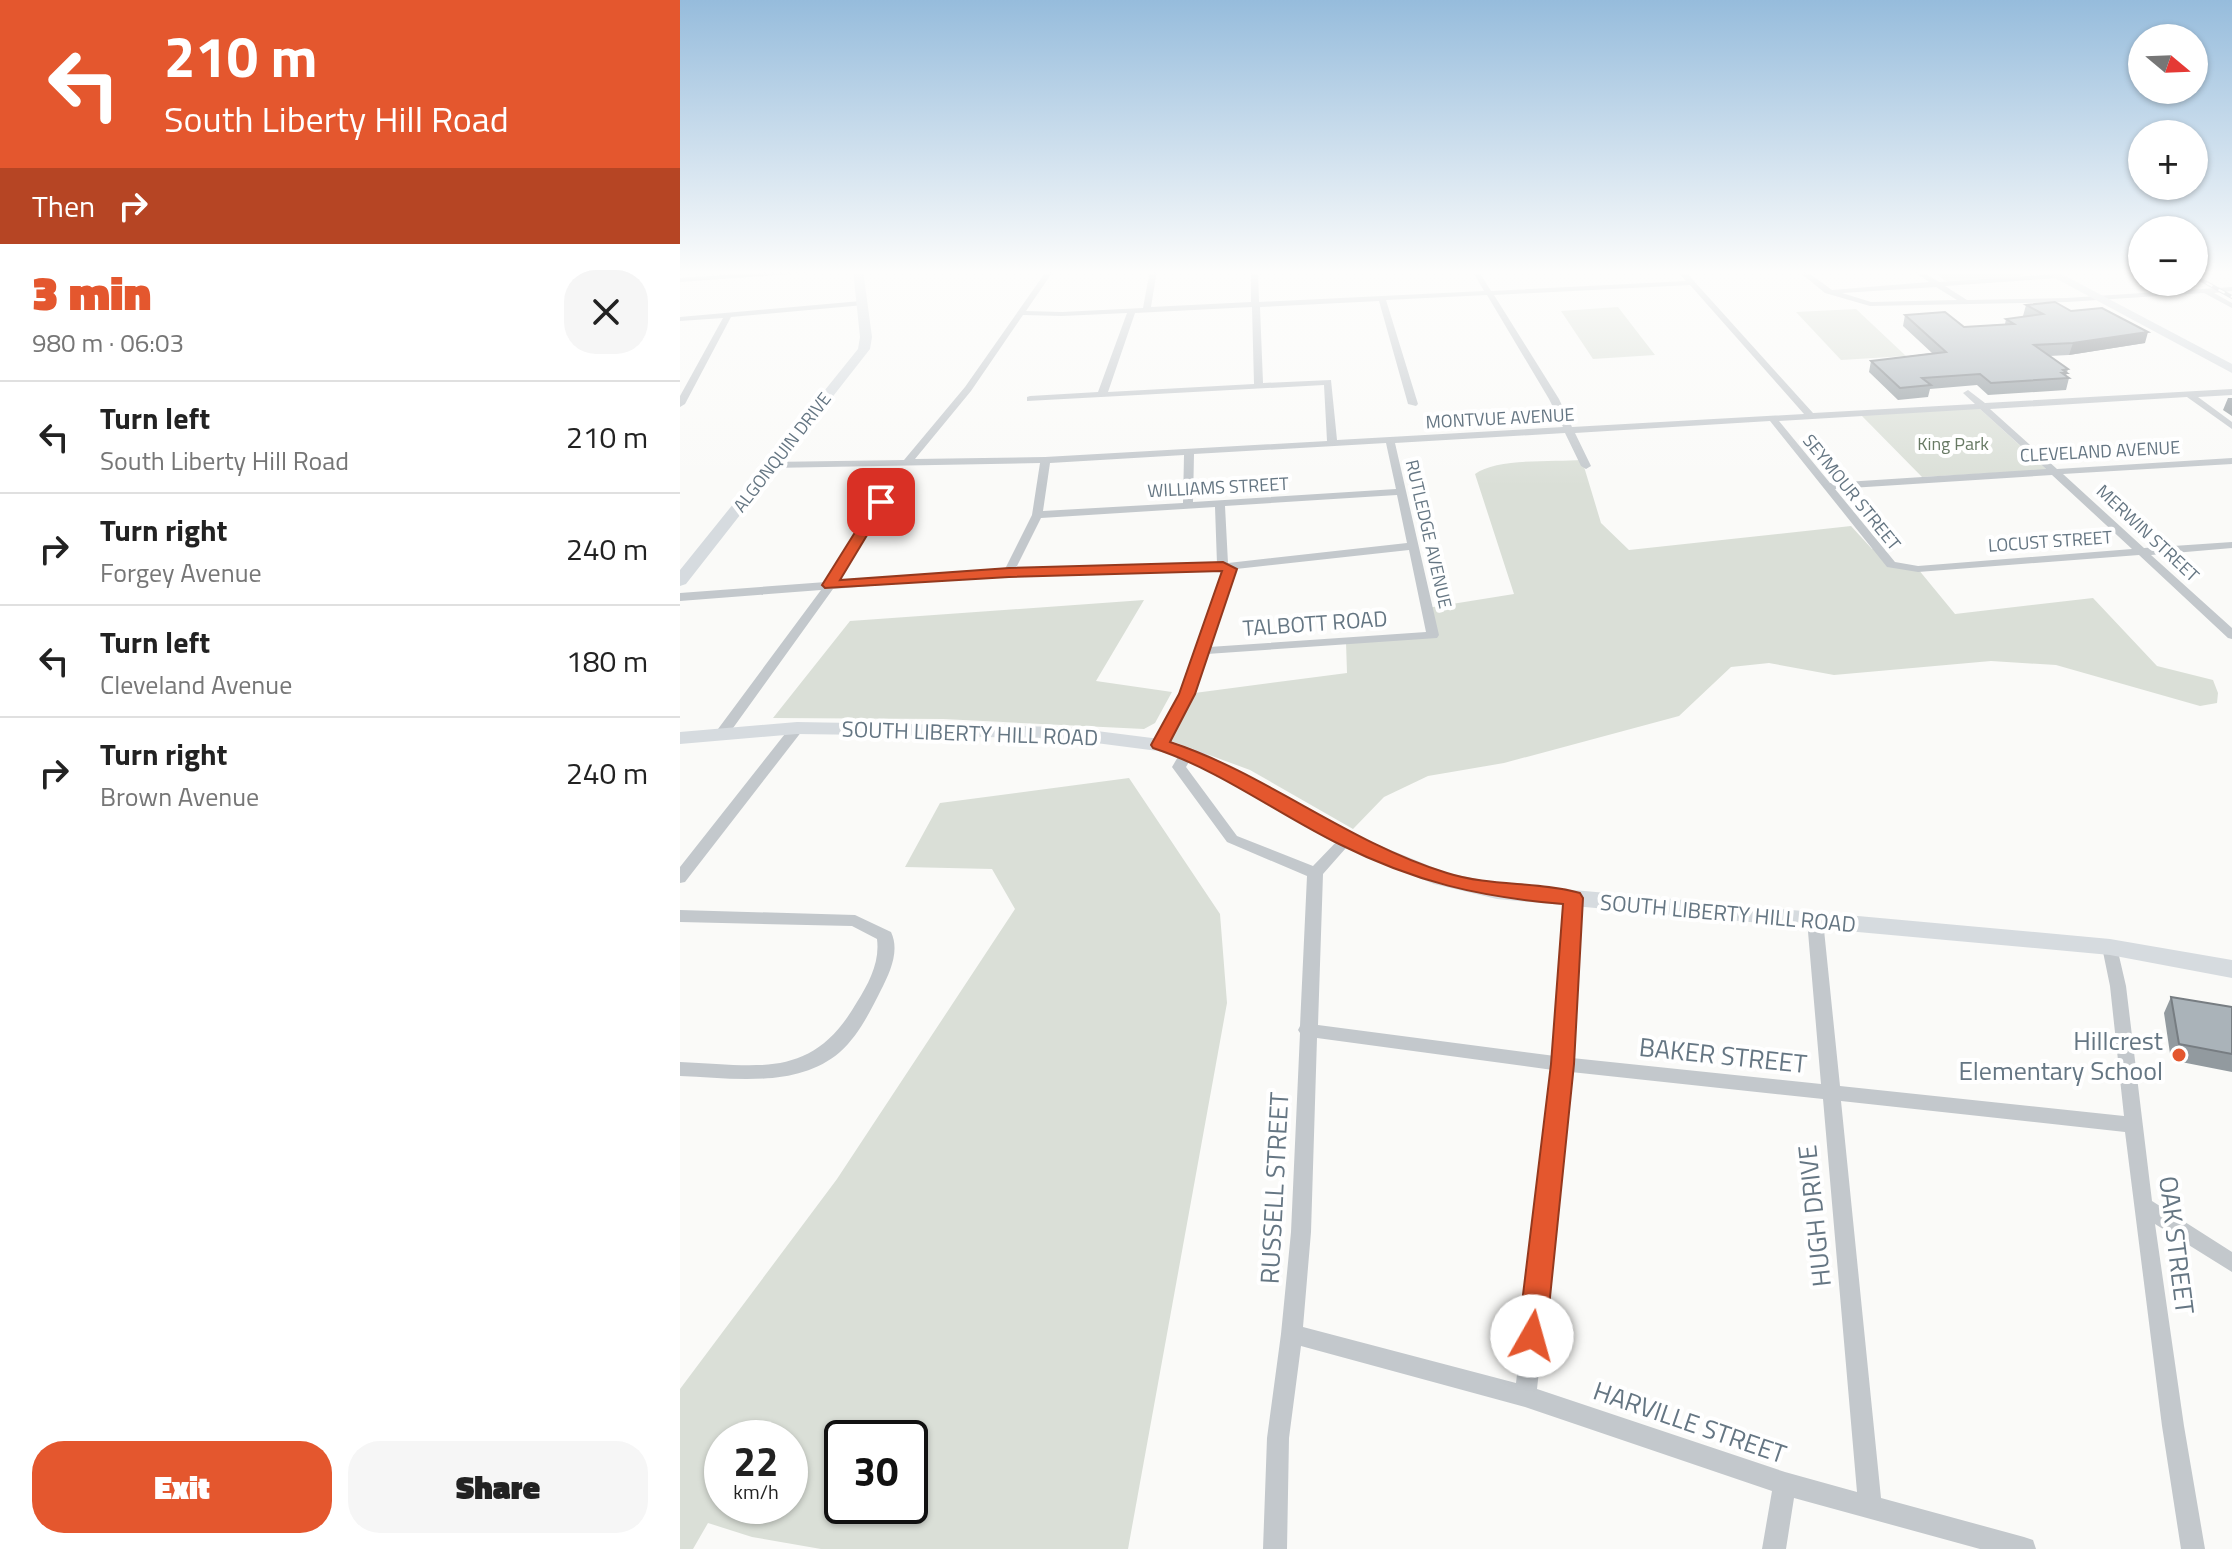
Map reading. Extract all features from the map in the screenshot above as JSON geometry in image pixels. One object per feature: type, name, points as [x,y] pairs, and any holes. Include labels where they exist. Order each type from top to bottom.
[{"type":"main road","points":[[2182,342],[2232,369]]},
{"type":"street","points":[[680,404],[713,342]]},
{"type":"street","name":"ALGONQUIN DRIVE","points":[[680,581],[864,349],[865,342]]},
{"type":"street","points":[[906,464],[968,389],[999,342]]},
{"type":"street","points":[[1102,395],[1121,342]]},
{"type":"street","points":[[1257,342],[1259,385]]},
{"type":"street","points":[[1395,342],[1413,404]]},
{"type":"street","points":[[1522,342],[1570,430],[1586,466]]},
{"type":"street","points":[[1744,342],[1810,415]]},
{"type":"street","points":[[1030,399],[1328,382],[1332,442]]},
{"type":"street","name":"MONTVUE AVENUE","points":[[770,465],[1045,460],[2232,392]]},
{"type":"street","name":"MERWIN STREET","points":[[1968,393],[2232,635]]},
{"type":"street","points":[[2188,394],[2232,426]]},
{"type":"street","name":"SEYMOUR STREET","points":[[1772,418],[1891,565],[1918,569]]},
{"type":"street","name":"RUTLEDGE AVENUE","points":[[1390,440],[1433,635]]},
{"type":"street","points":[[1188,505],[1189,452]]},
{"type":"street","points":[[1009,572],[1037,515],[1045,460]]},
{"type":"street","name":"CLEVELAND AVENUE","points":[[1827,486],[2232,461]]},
{"type":"street","name":"WILLIAMS STREET","points":[[1037,515],[1401,492]]},
{"type":"street","points":[[723,732],[830,585],[881,502]]},
{"type":"street","points":[[1220,504],[1223,567]]},
{"type":"street","name":"LOCUST STREET","points":[[1918,569],[2232,545]]},
{"type":"street","points":[[680,597],[1009,572],[1223,567],[1414,546]]},
{"type":"street","points":[[1160,745],[1187,694],[1230,569],[1223,567]]},
{"type":"street","name":"TALBOTT ROAD","points":[[1201,651],[1433,635]]},
{"type":"street","points":[[680,878],[797,728]]},
{"type":"street","name":"SOUTH LIBERTY HILL ROAD","points":[[680,738],[797,728],[1065,733],[1160,745],[1187,753],[1346,840],[1442,879],[1497,891],[2110,947],[2232,969]]},
{"type":"street","points":[[1187,753],[1179,767],[1232,839],[1315,873],[1346,840]]},
{"type":"street","name":"RUSSELL STREET","points":[[1275,1549],[1278,1438],[1301,1232],[1315,873]]},
{"type":"street","points":[[1525,1396],[1563,1064],[1573,898]]},
{"type":"street","points":[[680,916],[855,921],[885,936],[888,950],[884,967],[856,1026],[833,1050],[808,1065],[780,1072],[680,1069]]},
{"type":"street","name":"HUGH DRIVE","points":[[1815,920],[1870,1506]]},
{"type":"street","name":"OAK STREET","points":[[2110,947],[2173,1426],[2194,1546]]},
{"type":"street","name":"BAKER STREET","points":[[1307,1030],[1563,1064],[2135,1125]]},
{"type":"street","points":[[2143,1205],[2232,1263]]},
{"type":"street","name":"HARVILLE STREET","points":[[1292,1334],[1525,1396],[1785,1484],[2024,1549]]},
{"type":"street","points":[[1774,1549],[1785,1484]]},
{"type":"green space","points":[[1582,342],[1645,342],[1655,355],[1593,359]]},
{"type":"green space","points":[[1824,342],[1891,342],[1906,356],[1841,360]]},
{"type":"green space","name":"King Park","points":[[1979,408],[2047,470],[1922,477],[1860,414]]},
{"type":"green space","points":[[1582,460],[1601,523],[1629,550],[1851,526],[1891,565],[1918,569],[1955,614],[2093,598],[2157,666],[2213,680],[2218,693],[2217,703],[2200,706],[2056,665],[1991,661],[1834,675],[1769,663],[1731,667],[1679,716],[1504,763],[1428,776],[1384,797],[1353,829],[1250,770],[1163,738],[1187,694],[1347,673],[1346,642],[1433,635],[1427,608],[1514,594],[1475,474],[1511,463]]},
{"type":"green space","points":[[1144,600],[1096,681],[1172,692],[1155,723],[1144,729],[943,719],[773,718],[850,621]]},
{"type":"green space","points":[[1129,778],[1220,914],[1227,1003],[1128,1549],[821,1549],[752,1537],[711,1524],[808,1524],[808,1420],[704,1420],[704,1524],[707,1524],[693,1549],[680,1549],[680,1389],[837,1179],[1015,909],[992,869],[905,867],[940,803]]},
{"type":"building","points":[[1935,342],[2078,342],[2034,345],[2068,369],[2063,370],[2067,373],[2062,373],[2069,378],[1991,383],[1980,374],[1922,378],[1931,385],[1900,388],[1871,361],[1946,352]]},
{"type":"building","points":[[2171,997],[2232,1007],[2232,1054],[2179,1044]]},
{"type":"place","name":"Hillcrest Elementary School","points":[[2179,1055]]},
{"type":"route","points":[[881,502],[830,585],[1009,572],[1230,569],[1187,694],[1160,745],[1196,756],[1346,840],[1442,879],[1497,891],[1573,898],[1563,1064],[1532,1336]]}]
